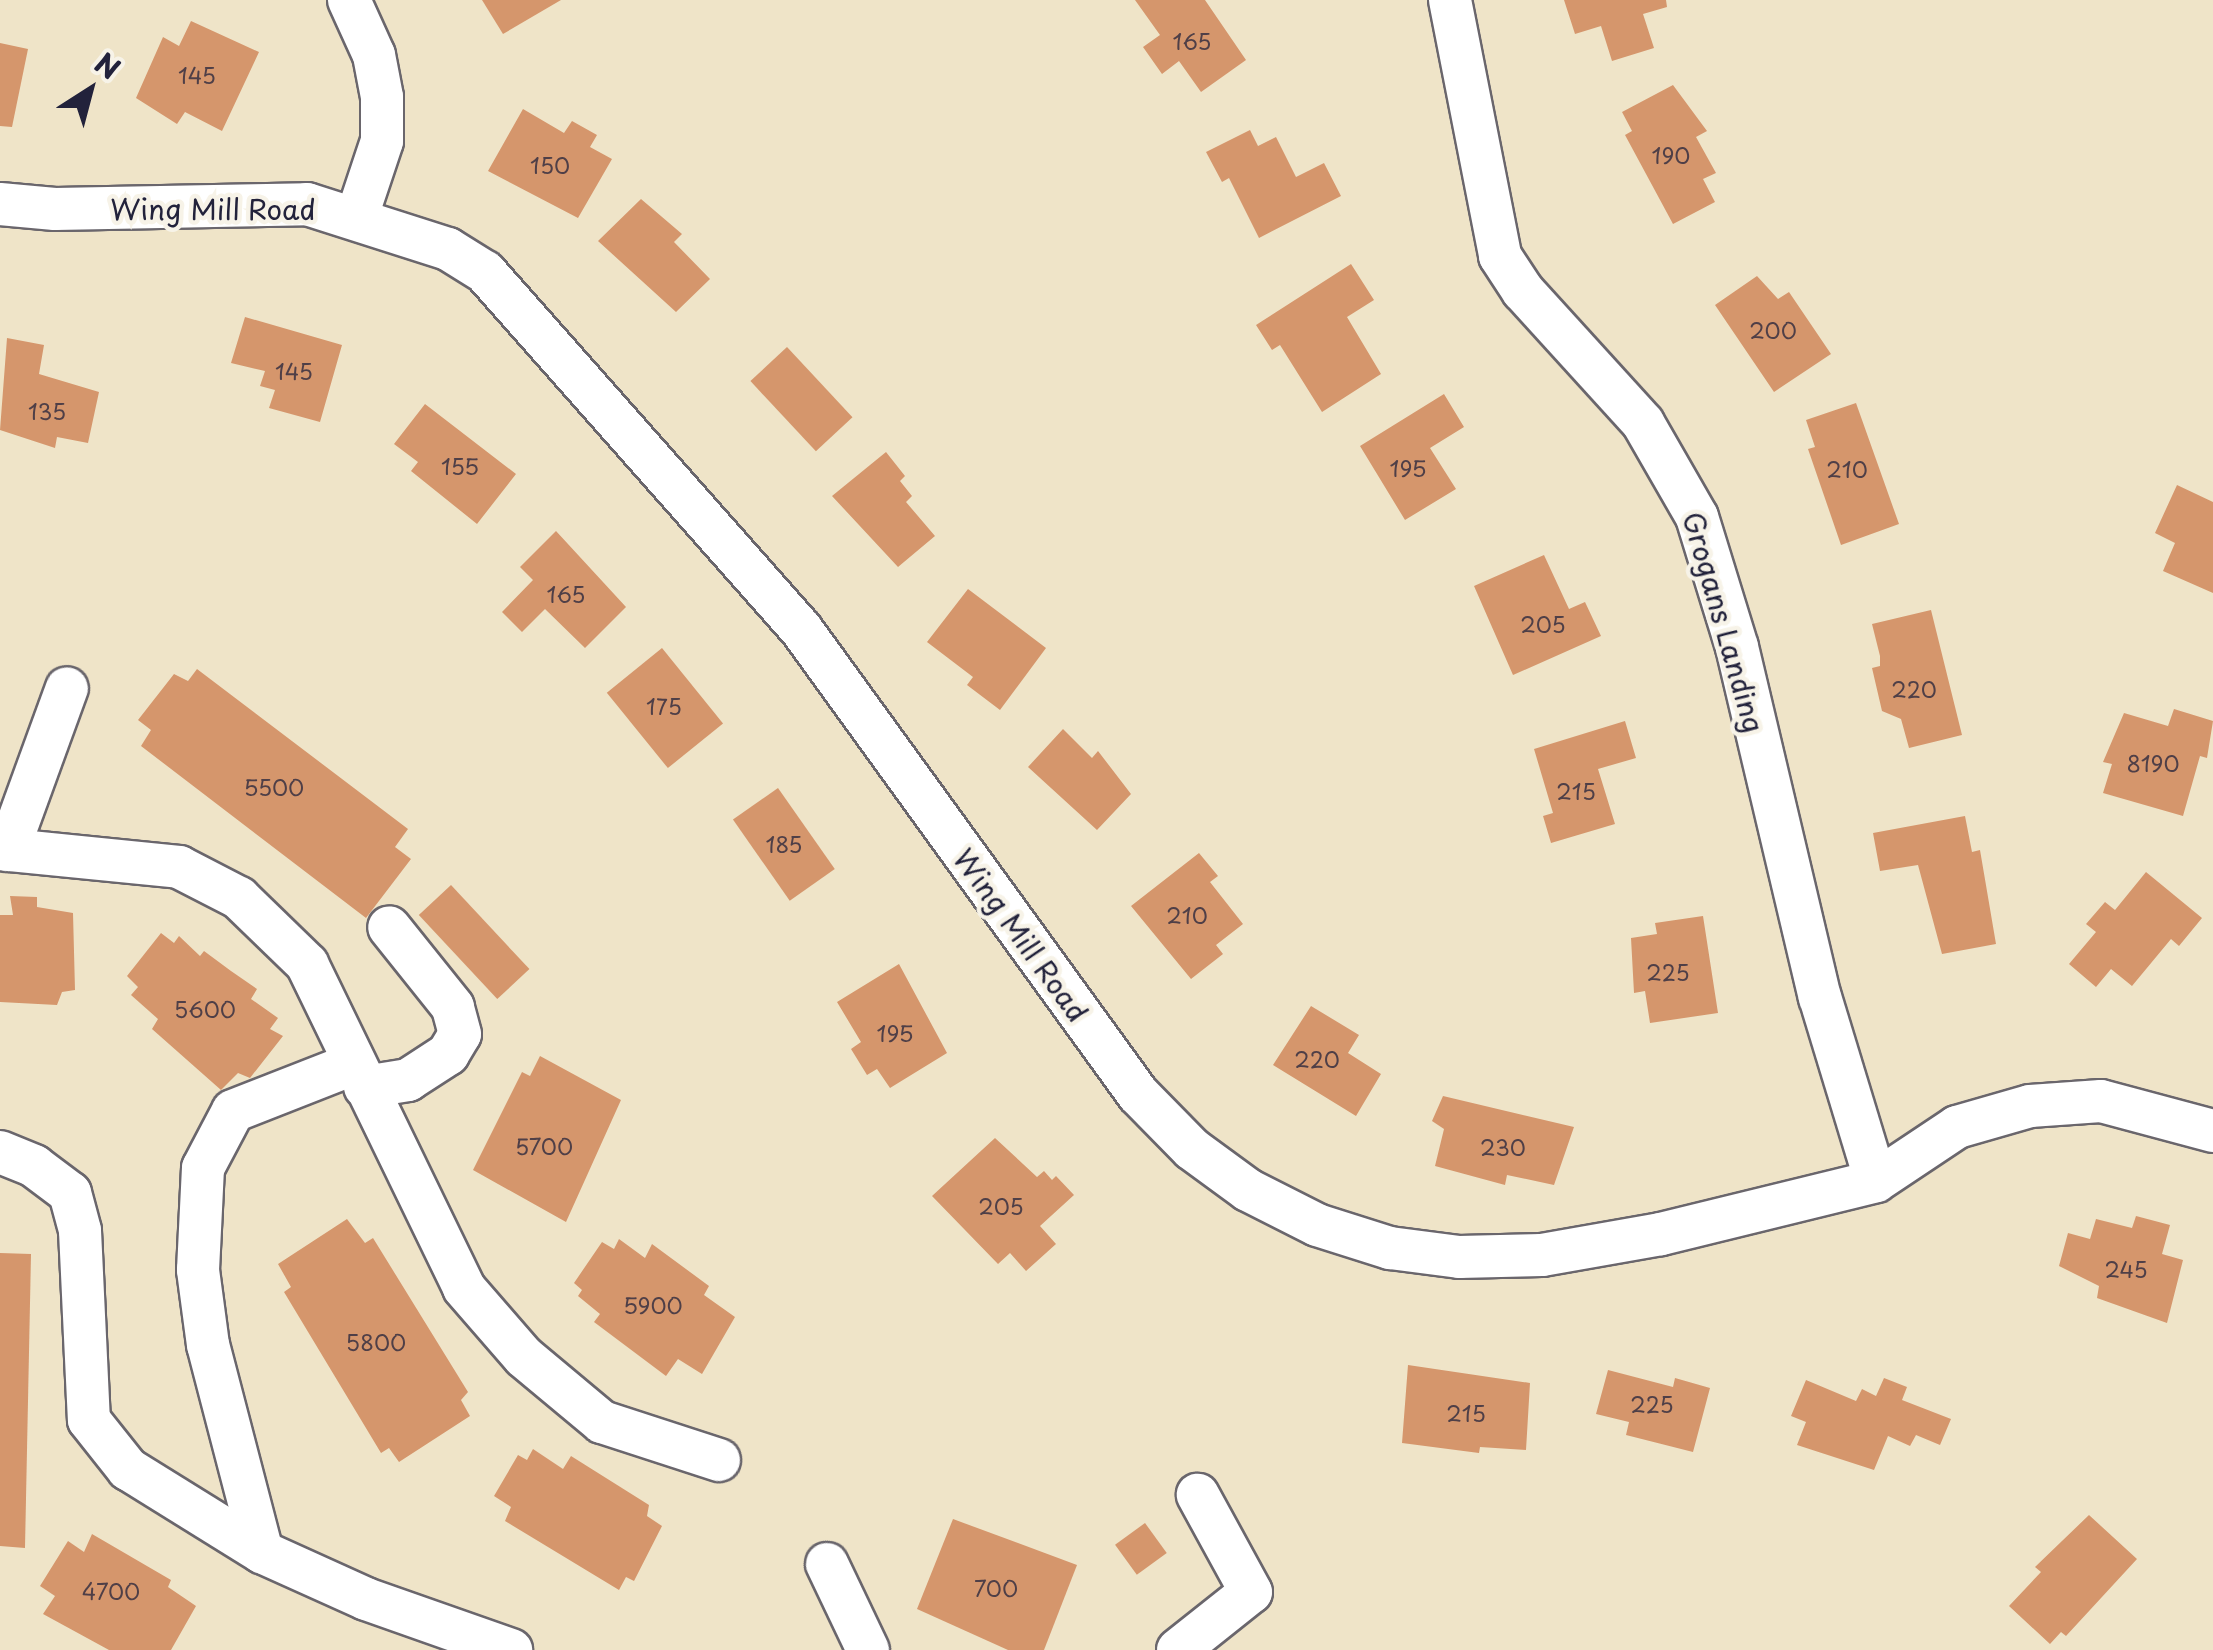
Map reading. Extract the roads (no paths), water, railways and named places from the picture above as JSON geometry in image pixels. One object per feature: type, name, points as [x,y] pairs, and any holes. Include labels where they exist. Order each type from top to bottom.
[{"type":"street","points":[[349,0],[374,54],[382,97],[382,140],[357,216]]},
{"type":"street","name":"Grogans Landing","points":[[1450,0],[1500,256],[1523,292],[1643,423],[1702,530],[1737,648],[1820,997],[1876,1182]]},
{"type":"street","name":"Wing Mill Road","points":[[0,204],[55,209],[307,204],[357,216],[448,249],[518,302],[802,629],[1138,1094],[1192,1149],[1248,1190],[1317,1225],[1390,1248],[1459,1257],[1542,1255],[1661,1234],[1876,1182],[1958,1127],[2030,1106],[2101,1101],[2213,1130]]},
{"type":"street","points":[[68,688],[4,849],[179,866],[239,898],[307,964],[464,1288],[524,1358],[602,1422],[719,1460]]},
{"type":"street","points":[[262,1552],[208,1346],[198,1270],[204,1168],[233,1112],[359,1075],[408,1080],[448,1054],[460,1034],[453,1006],[389,927]]},
{"type":"street","points":[[0,1152],[34,1166],[70,1193],[80,1231],[90,1420],[128,1468],[262,1552],[366,1599],[496,1646]]},
{"type":"street","points":[[1178,1650],[1252,1592],[1198,1495]]},
{"type":"street","points":[[827,1564],[868,1650]]}]
